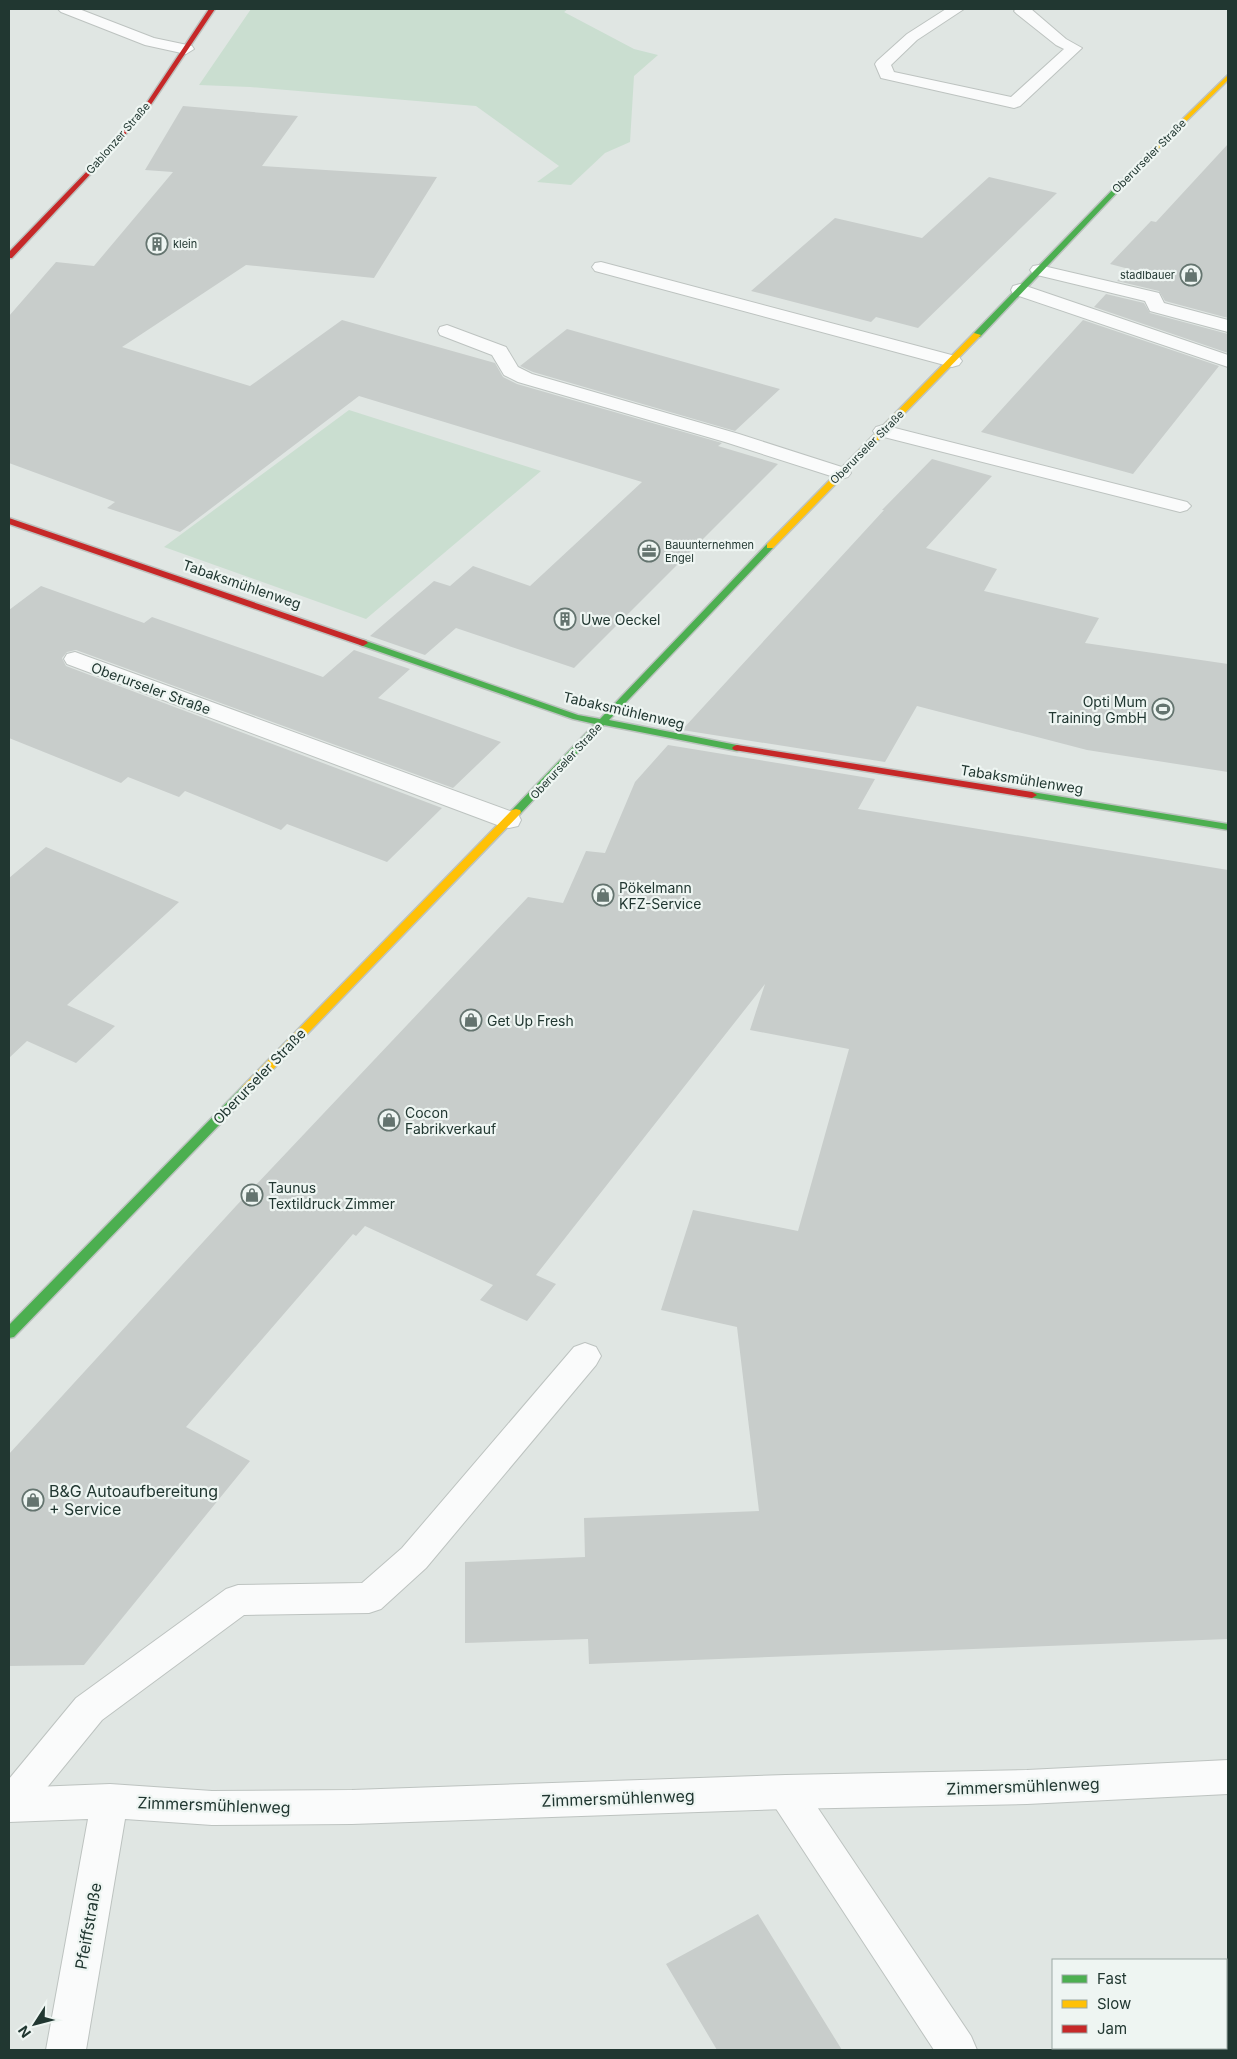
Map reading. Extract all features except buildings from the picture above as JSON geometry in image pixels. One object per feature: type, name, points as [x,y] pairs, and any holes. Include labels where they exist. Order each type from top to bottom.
[{"type":"street","points":[[66,9],[150,42],[186,49]]},
{"type":"street","name":"Gablonzer Straße","points":[[9,256],[96,165],[148,105],[212,9]]},
{"type":"street","points":[[956,9],[912,37],[883,64],[887,75],[1014,103],[1074,48],[1061,42],[1022,11],[1024,9]]},
{"type":"street","name":"Oberurseler Straße","points":[[9,1333],[509,820],[1120,184],[1228,77]]},
{"type":"street","points":[[601,267],[952,361]]},
{"type":"street","points":[[1039,270],[1152,297],[1157,307],[1228,326]]},
{"type":"street","points":[[1020,290],[1228,361]]},
{"type":"street","points":[[447,331],[499,351],[511,371],[525,378],[732,438],[841,473]]},
{"type":"street","points":[[883,431],[1180,506]]},
{"type":"street","name":"Tabaksmühlenweg","points":[[9,521],[576,717],[681,739],[1228,827]]},
{"type":"street","name":"Oberurseler Straße","points":[[75,659],[509,820]]},
{"type":"street","points":[[9,1805],[89,1709],[238,1600],[369,1598],[414,1558],[586,1356]]},
{"type":"street","name":"Zimmersmühlenweg","points":[[9,1805],[110,1802],[212,1808],[352,1807],[786,1792],[1027,1787],[1228,1777]]},
{"type":"street","points":[[786,1792],[957,2050]]},
{"type":"street","name":"Pfeiffstraße","points":[[66,2050],[110,1802]]},
{"type":"green space","points":[[251,9],[568,9],[564,12],[634,49],[658,55],[634,76],[630,142],[605,153],[571,185],[537,182],[559,166],[476,106],[250,87],[199,85]]},
{"type":"green space","points":[[349,410],[541,471],[366,619],[164,547]]},
{"type":"traffic: fast","points":[[977,335],[1155,149]]},
{"type":"traffic: fast","points":[[516,812],[770,546]]},
{"type":"traffic: fast","points":[[363,643],[576,717],[737,748]]},
{"type":"traffic: fast","points":[[1032,795],[1228,827]]},
{"type":"traffic: fast","points":[[9,1333],[247,1089]]},
{"type":"traffic: slow","points":[[1155,149],[1228,77]]},
{"type":"traffic: slow","points":[[770,546],[977,335]]},
{"type":"traffic: slow","points":[[247,1089],[516,812]]},
{"type":"traffic: jam","points":[[9,256],[96,165],[148,105],[212,9]]},
{"type":"traffic: jam","points":[[9,521],[363,643]]},
{"type":"traffic: jam","points":[[737,748],[1032,795]]},
{"type":"place","name":"klein","points":[[157,244]]},
{"type":"place","name":"stadlbauer","points":[[1191,275]]},
{"type":"place","name":"Bauunternehmen Engel","points":[[649,551]]},
{"type":"place","name":"Uwe Oeckel","points":[[565,619]]},
{"type":"place","name":"Opti Mum Training GmbH","points":[[1163,709]]},
{"type":"place","name":"Pökelmann KFZ-Service","points":[[603,895]]},
{"type":"place","name":"Get Up Fresh","points":[[471,1020]]},
{"type":"place","name":"Cocon Fabrikverkauf","points":[[389,1120]]},
{"type":"place","name":"Taunus Textildruck Zimmer","points":[[252,1195]]},
{"type":"place","name":"B&G Autoaufbereitung + Service","points":[[33,1500]]}]
